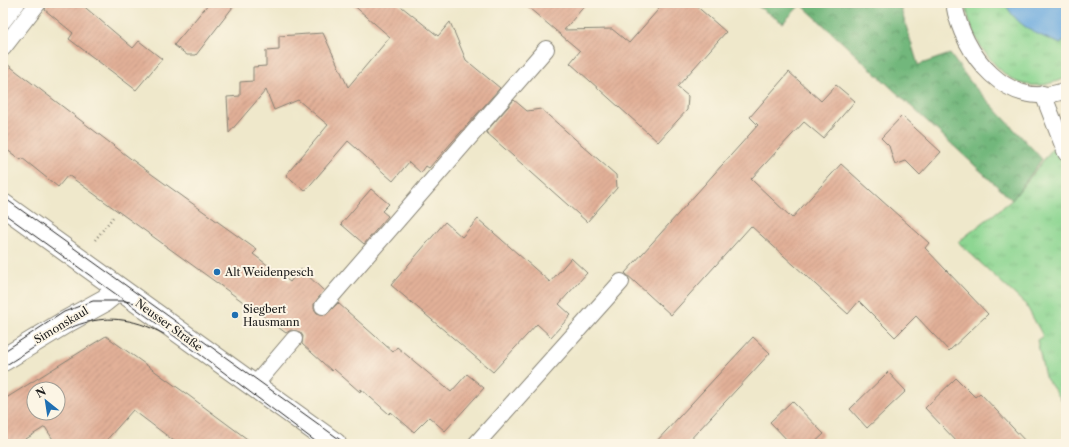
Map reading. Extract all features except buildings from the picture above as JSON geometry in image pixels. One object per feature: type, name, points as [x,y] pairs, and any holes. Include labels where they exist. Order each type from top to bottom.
[{"type":"main road","name":"Neusser Straße","points":[[3,205],[331,443]]},
{"type":"main road","name":"Simonskaul","points":[[3,360],[64,322],[104,301],[119,289]]},
{"type":"lane","points":[[3,21],[17,3]]},
{"type":"lane","points":[[3,48],[38,3]]},
{"type":"lane","points":[[954,3],[959,28],[973,54],[990,74],[1010,88],[1027,94],[1043,94],[1066,90]]},
{"type":"lane","points":[[323,306],[546,49]]},
{"type":"lane","points":[[1043,94],[1066,153]]},
{"type":"lane","points":[[476,444],[621,282]]},
{"type":"lane","points":[[254,386],[294,339]]},
{"type":"green space","points":[[753,3],[899,3],[918,65],[950,54],[972,84],[1042,159],[1012,200],[801,4],[783,23]]},
{"type":"green space","points":[[965,3],[1066,3],[1066,78],[1051,83],[1029,85],[1017,82],[1010,78],[990,59],[976,38],[969,21]]},
{"type":"green space","points":[[1066,120],[1066,406],[1045,377],[1037,340],[1043,336],[1026,305],[958,242],[1012,200],[1064,134]]},
{"type":"water","points":[[1005,3],[1066,3],[1066,37],[1061,44],[1036,33],[1022,24]]},
{"type":"tram line","points":[[3,197],[346,444]]},
{"type":"tram line","points":[[3,213],[202,356],[319,444]]},
{"type":"tram line","points":[[3,352],[64,312],[93,301],[125,301],[141,304],[150,309]]},
{"type":"tram line","points":[[3,367],[61,332],[80,324],[99,320],[119,319],[140,324],[164,334]]},
{"type":"place","name":"Alt Weidenpesch","points":[[217,272]]},
{"type":"place","name":"Siegbert Hausmann","points":[[235,315]]}]
